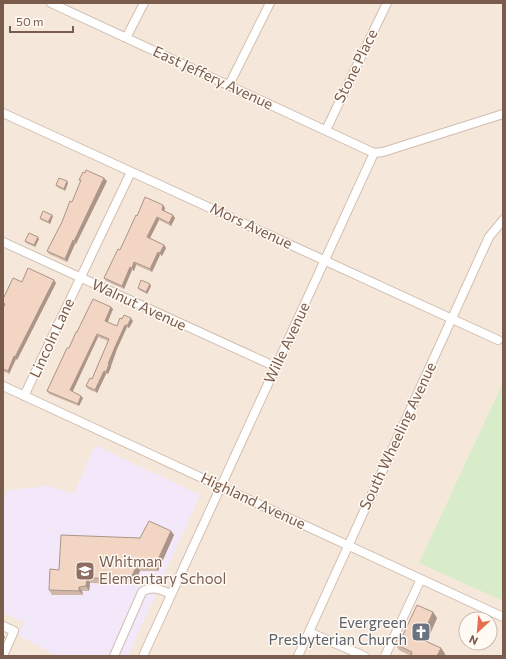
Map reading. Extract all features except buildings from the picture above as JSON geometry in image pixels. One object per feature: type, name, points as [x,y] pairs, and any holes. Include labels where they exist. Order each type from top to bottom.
[{"type":"street","name":"East Jeffery Avenue","points":[[51,3],[374,153]]},
{"type":"street","points":[[126,38],[144,3]]},
{"type":"street","points":[[229,85],[270,3]]},
{"type":"street","name":"Stone Place","points":[[326,130],[387,3]]},
{"type":"street","name":"Mors Avenue","points":[[3,113],[498,340]]},
{"type":"street","points":[[374,153],[383,152],[503,114]]},
{"type":"street","name":"Wille Avenue","points":[[143,656],[374,153]]},
{"type":"street","name":"Lincoln Lane","points":[[24,396],[80,277],[132,172]]},
{"type":"street","name":"South Wheeling Avenue","points":[[298,656],[489,237],[503,220]]},
{"type":"street","name":"Walnut Avenue","points":[[3,242],[276,368]]},
{"type":"street","name":"Highland Avenue","points":[[3,386],[503,617]]},
{"type":"street","points":[[385,656],[421,579]]},
{"type":"street","points":[[114,656],[142,592],[146,589],[157,588],[171,594]]},
{"type":"street","points":[[3,626],[14,631],[3,656]]},
{"type":"street","points":[[309,632],[364,656]]},
{"type":"shaded area","points":[[3,3],[503,3],[503,382],[420,562],[503,601],[503,656],[3,656]]},
{"type":"shaded area","name":"Whitman Elementary School","points":[[95,445],[200,495],[128,656],[57,656],[18,635],[24,622],[3,613],[3,500],[8,490],[48,486],[74,494]]},
{"type":"green space","points":[[503,382],[503,601],[419,563]]},
{"type":"place","name":"Whitman Elementary School","points":[[85,571]]},
{"type":"place","name":"Evergreen Presbyterian Church","points":[[421,632]]}]
